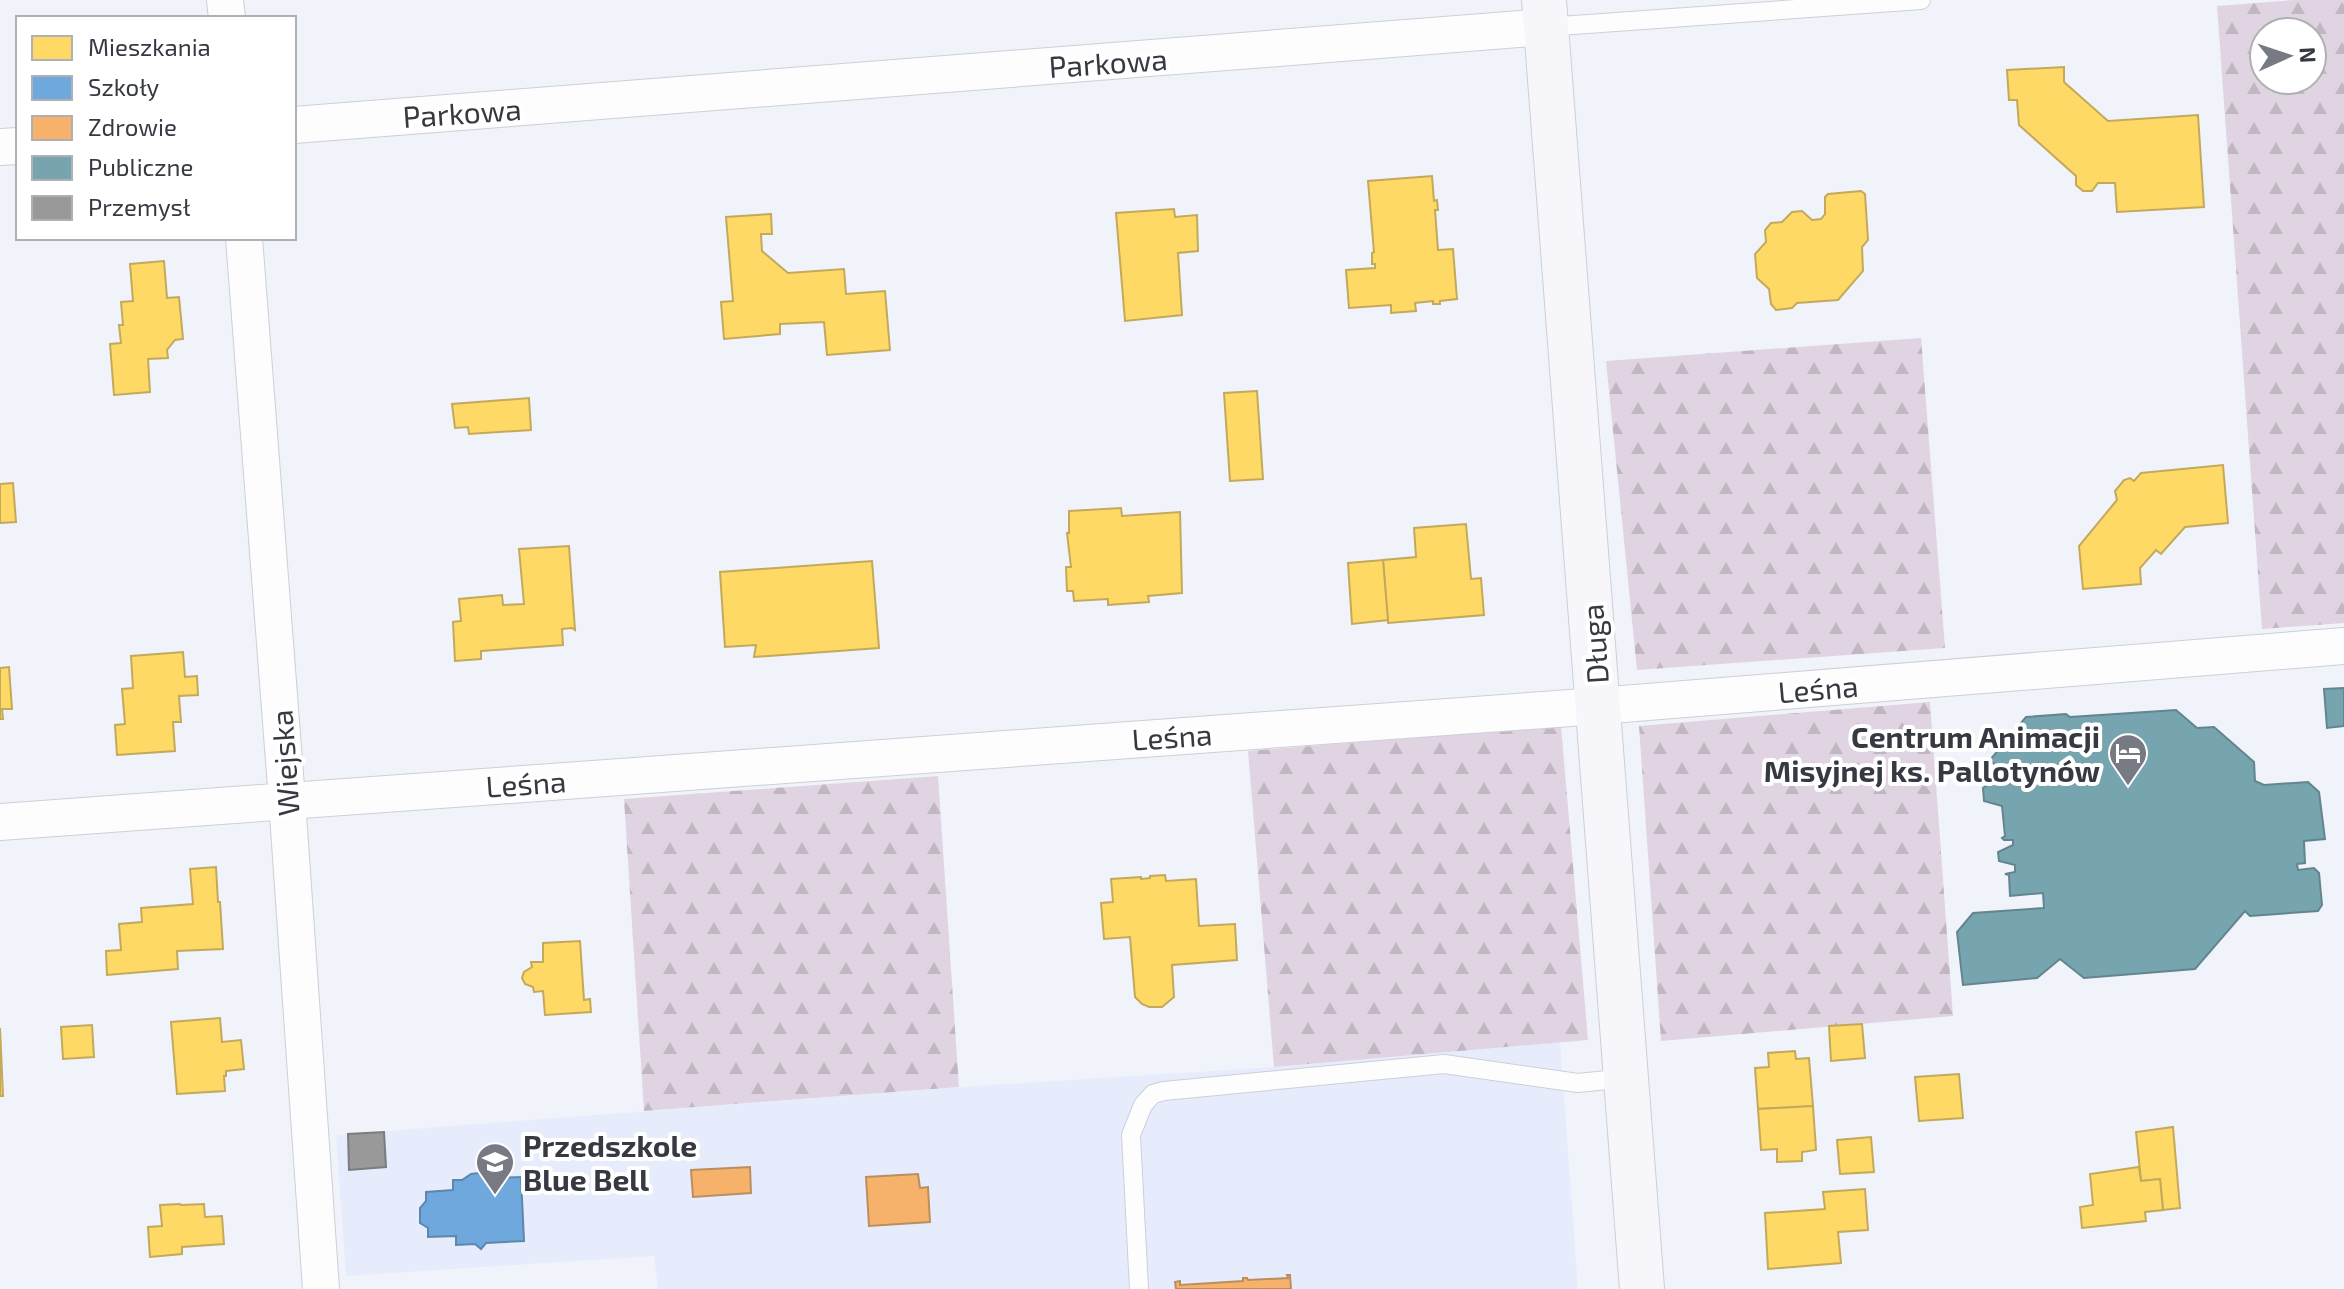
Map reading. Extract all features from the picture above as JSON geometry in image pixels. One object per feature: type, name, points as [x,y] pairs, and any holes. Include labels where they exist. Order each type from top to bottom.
[{"type":"street","name":"Parkowa","points":[[296,125],[1545,14]]},
{"type":"street","name":"Długa","points":[[1545,14],[1642,1289]]},
{"type":"street","name":"Wiejska","points":[[244,240],[321,1289]]},
{"type":"street","name":"Leśna","points":[[0,822],[1598,706],[2344,646]]},
{"type":"lane","name":"Parkowa","points":[[1545,14],[1921,0]]},
{"type":"lane","points":[[1139,1289],[1131,1135],[1143,1105],[1153,1094],[1444,1064],[1578,1083],[1626,1078]]},
{"type":"shaded area","points":[[1560,1041],[1578,1289],[658,1289],[654,1256],[346,1276],[336,1135],[959,1087],[1274,1067]]},
{"type":"green space","points":[[2293,0],[2344,0],[2344,623],[2262,629],[2217,6]]},
{"type":"green space","points":[[1921,338],[1945,648],[1637,670],[1606,361]]},
{"type":"green space","points":[[1930,702],[1953,1016],[1661,1041],[1639,726]]},
{"type":"green space","points":[[1561,726],[1588,1040],[1274,1067],[1248,751]]},
{"type":"green space","points":[[938,776],[959,1087],[644,1111],[624,799]]},
{"type":"building: Mieszkania","points":[[2064,67],[2064,82],[2108,121],[2198,115],[2204,207],[2117,212],[2115,183],[2098,183],[2092,191],[2083,191],[2076,185],[2076,176],[2019,125],[2017,100],[2009,100],[2007,70]]},
{"type":"building: Mieszkania","points":[[1432,176],[1438,210],[1435,210],[1438,250],[1453,249],[1457,299],[1440,301],[1440,304],[1433,304],[1433,301],[1415,303],[1416,311],[1391,313],[1391,305],[1349,308],[1346,270],[1375,268],[1372,264],[1374,252],[1368,181]]},
{"type":"building: Mieszkania","points":[[1861,191],[1865,194],[1868,240],[1862,247],[1863,271],[1838,300],[1797,303],[1792,308],[1776,310],[1771,304],[1769,289],[1757,278],[1755,254],[1766,242],[1765,230],[1771,223],[1782,222],[1792,212],[1802,211],[1812,220],[1821,219],[1825,214],[1825,197],[1828,194]]},
{"type":"building: Mieszkania","points":[[1174,209],[1175,217],[1197,215],[1198,251],[1178,253],[1182,315],[1125,321],[1116,213]]},
{"type":"building: Mieszkania","points":[[771,214],[772,234],[761,234],[762,251],[788,273],[844,269],[846,294],[885,291],[890,350],[827,355],[824,322],[780,324],[780,334],[724,339],[721,302],[733,301],[726,217]]},
{"type":"building: Mieszkania","points":[[164,261],[167,298],[179,297],[183,339],[175,340],[167,350],[168,358],[148,359],[150,392],[114,395],[110,344],[121,343],[121,302],[133,301],[130,264]]},
{"type":"building: Mieszkania","points":[[1257,391],[1263,479],[1230,481],[1224,393]]},
{"type":"building: Mieszkania","points":[[529,398],[531,430],[469,434],[468,427],[455,428],[452,404]]},
{"type":"building: Mieszkania","points":[[2223,465],[2228,523],[2185,527],[2161,554],[2156,550],[2140,568],[2141,584],[2083,589],[2079,546],[2117,500],[2115,491],[2124,480],[2130,478],[2134,481],[2141,473]]},
{"type":"building: Mieszkania","points":[[13,483],[16,522],[0,523],[0,484]]},
{"type":"building: Mieszkania","points":[[1121,508],[1122,516],[1180,512],[1182,593],[1148,596],[1149,602],[1108,605],[1108,599],[1074,601],[1073,591],[1067,591],[1066,567],[1071,567],[1067,533],[1069,511]]},
{"type":"building: Mieszkania","points":[[1466,524],[1471,579],[1481,578],[1484,615],[1388,623],[1383,560],[1416,557],[1414,528]]},
{"type":"building: Mieszkania","points":[[569,546],[575,630],[562,629],[563,645],[481,651],[481,659],[455,661],[453,622],[461,621],[459,599],[502,595],[503,605],[524,604],[519,549]]},
{"type":"building: Mieszkania","points":[[1383,560],[1388,620],[1352,624],[1348,563]]},
{"type":"building: Mieszkania","points":[[872,561],[879,648],[754,657],[756,645],[725,647],[720,572]]},
{"type":"building: Mieszkania","points":[[183,652],[185,677],[197,676],[198,695],[179,696],[181,722],[173,722],[175,751],[117,755],[115,725],[125,724],[122,689],[133,688],[131,656]]},
{"type":"building: Mieszkania","points":[[9,667],[12,709],[2,709],[3,719],[0,719],[0,668]]},
{"type":"building: Mieszkania","points":[[216,867],[223,949],[177,951],[178,969],[107,975],[106,951],[121,950],[119,924],[142,922],[141,908],[193,904],[190,869]]},
{"type":"building: Mieszkania","points":[[1165,875],[1166,881],[1196,879],[1199,926],[1235,924],[1237,960],[1172,965],[1174,997],[1162,1007],[1149,1007],[1135,997],[1130,937],[1104,939],[1101,903],[1113,902],[1111,879]]},
{"type":"building: Mieszkania","points":[[580,941],[584,1000],[590,999],[591,1012],[545,1015],[543,991],[534,992],[533,987],[525,984],[522,978],[524,972],[532,967],[531,962],[543,962],[543,943]]},
{"type":"building: Mieszkania","points":[[220,1018],[222,1042],[241,1040],[244,1069],[226,1071],[225,1091],[177,1094],[171,1022]]},
{"type":"building: Mieszkania","points":[[1862,1024],[1865,1058],[1831,1061],[1829,1026]]},
{"type":"building: Mieszkania","points":[[92,1025],[94,1057],[63,1059],[61,1027]]},
{"type":"building: Mieszkania","points":[[0,1028],[3,1096],[0,1096]]},
{"type":"building: Mieszkania","points":[[1795,1051],[1796,1059],[1809,1058],[1813,1106],[1758,1109],[1755,1068],[1769,1067],[1768,1053]]},
{"type":"building: Mieszkania","points":[[1959,1074],[1963,1118],[1919,1121],[1915,1077]]},
{"type":"building: Mieszkania","points":[[1813,1106],[1816,1150],[1802,1152],[1802,1161],[1777,1162],[1777,1149],[1761,1150],[1758,1109]]},
{"type":"building: Mieszkania","points":[[2173,1127],[2180,1208],[2163,1210],[2160,1179],[2141,1181],[2136,1132]]},
{"type":"building: Mieszkania","points":[[1871,1137],[1874,1172],[1840,1174],[1837,1140]]},
{"type":"building: Mieszkania","points":[[2139,1167],[2141,1181],[2160,1179],[2163,1210],[2145,1212],[2146,1221],[2082,1228],[2080,1207],[2093,1205],[2090,1174]]},
{"type":"building: Mieszkania","points":[[1865,1189],[1868,1230],[1838,1232],[1841,1263],[1768,1269],[1765,1213],[1825,1209],[1823,1192]]},
{"type":"building: Mieszkania","points":[[204,1204],[205,1217],[222,1216],[224,1244],[182,1247],[182,1254],[150,1257],[148,1227],[162,1226],[160,1205]]},
{"type":"building: Szkoły","name":"Przedszkole Blue Bell","points":[[479,1173],[489,1178],[521,1177],[524,1241],[486,1243],[481,1249],[475,1244],[456,1245],[456,1236],[428,1237],[428,1228],[420,1223],[420,1208],[426,1201],[426,1192],[453,1190],[453,1180]]},
{"type":"building: Zdrowie","points":[[750,1167],[751,1193],[693,1197],[691,1170]]},
{"type":"building: Zdrowie","points":[[918,1174],[920,1188],[928,1187],[930,1222],[869,1226],[866,1177]]},
{"type":"building: Zdrowie","points":[[1287,1275],[1290,1275],[1291,1289],[1176,1289],[1175,1282],[1180,1281],[1180,1285],[1243,1281],[1243,1278],[1288,1278]]},
{"type":"building: Publiczne","points":[[2344,688],[2344,726],[2327,728],[2324,689]]},
{"type":"building: Publiczne","points":[[2176,710],[2197,728],[2214,727],[2254,762],[2255,781],[2264,785],[2308,782],[2319,792],[2325,839],[2304,841],[2305,863],[2297,864],[2298,870],[2314,868],[2319,873],[2322,905],[2318,911],[2250,916],[2245,911],[2195,969],[2084,978],[2060,959],[2037,978],[1963,985],[1957,932],[1973,913],[2044,908],[2043,893],[2010,896],[2009,875],[2005,874],[2015,872],[2015,865],[1999,861],[1998,852],[2013,845],[2013,840],[2002,838],[2005,836],[2002,806],[1984,801],[1983,788],[1997,783],[1996,766],[1990,760],[2026,717]]},
{"type":"building: Przemysł","points":[[384,1132],[386,1167],[349,1170],[348,1134]]},
{"type":"place","name":"Centrum Animacji Misyjnej ks. Pallotynów","points":[[2128,787]]},
{"type":"place","name":"Przedszkole Blue Bell","points":[[495,1196]]}]
